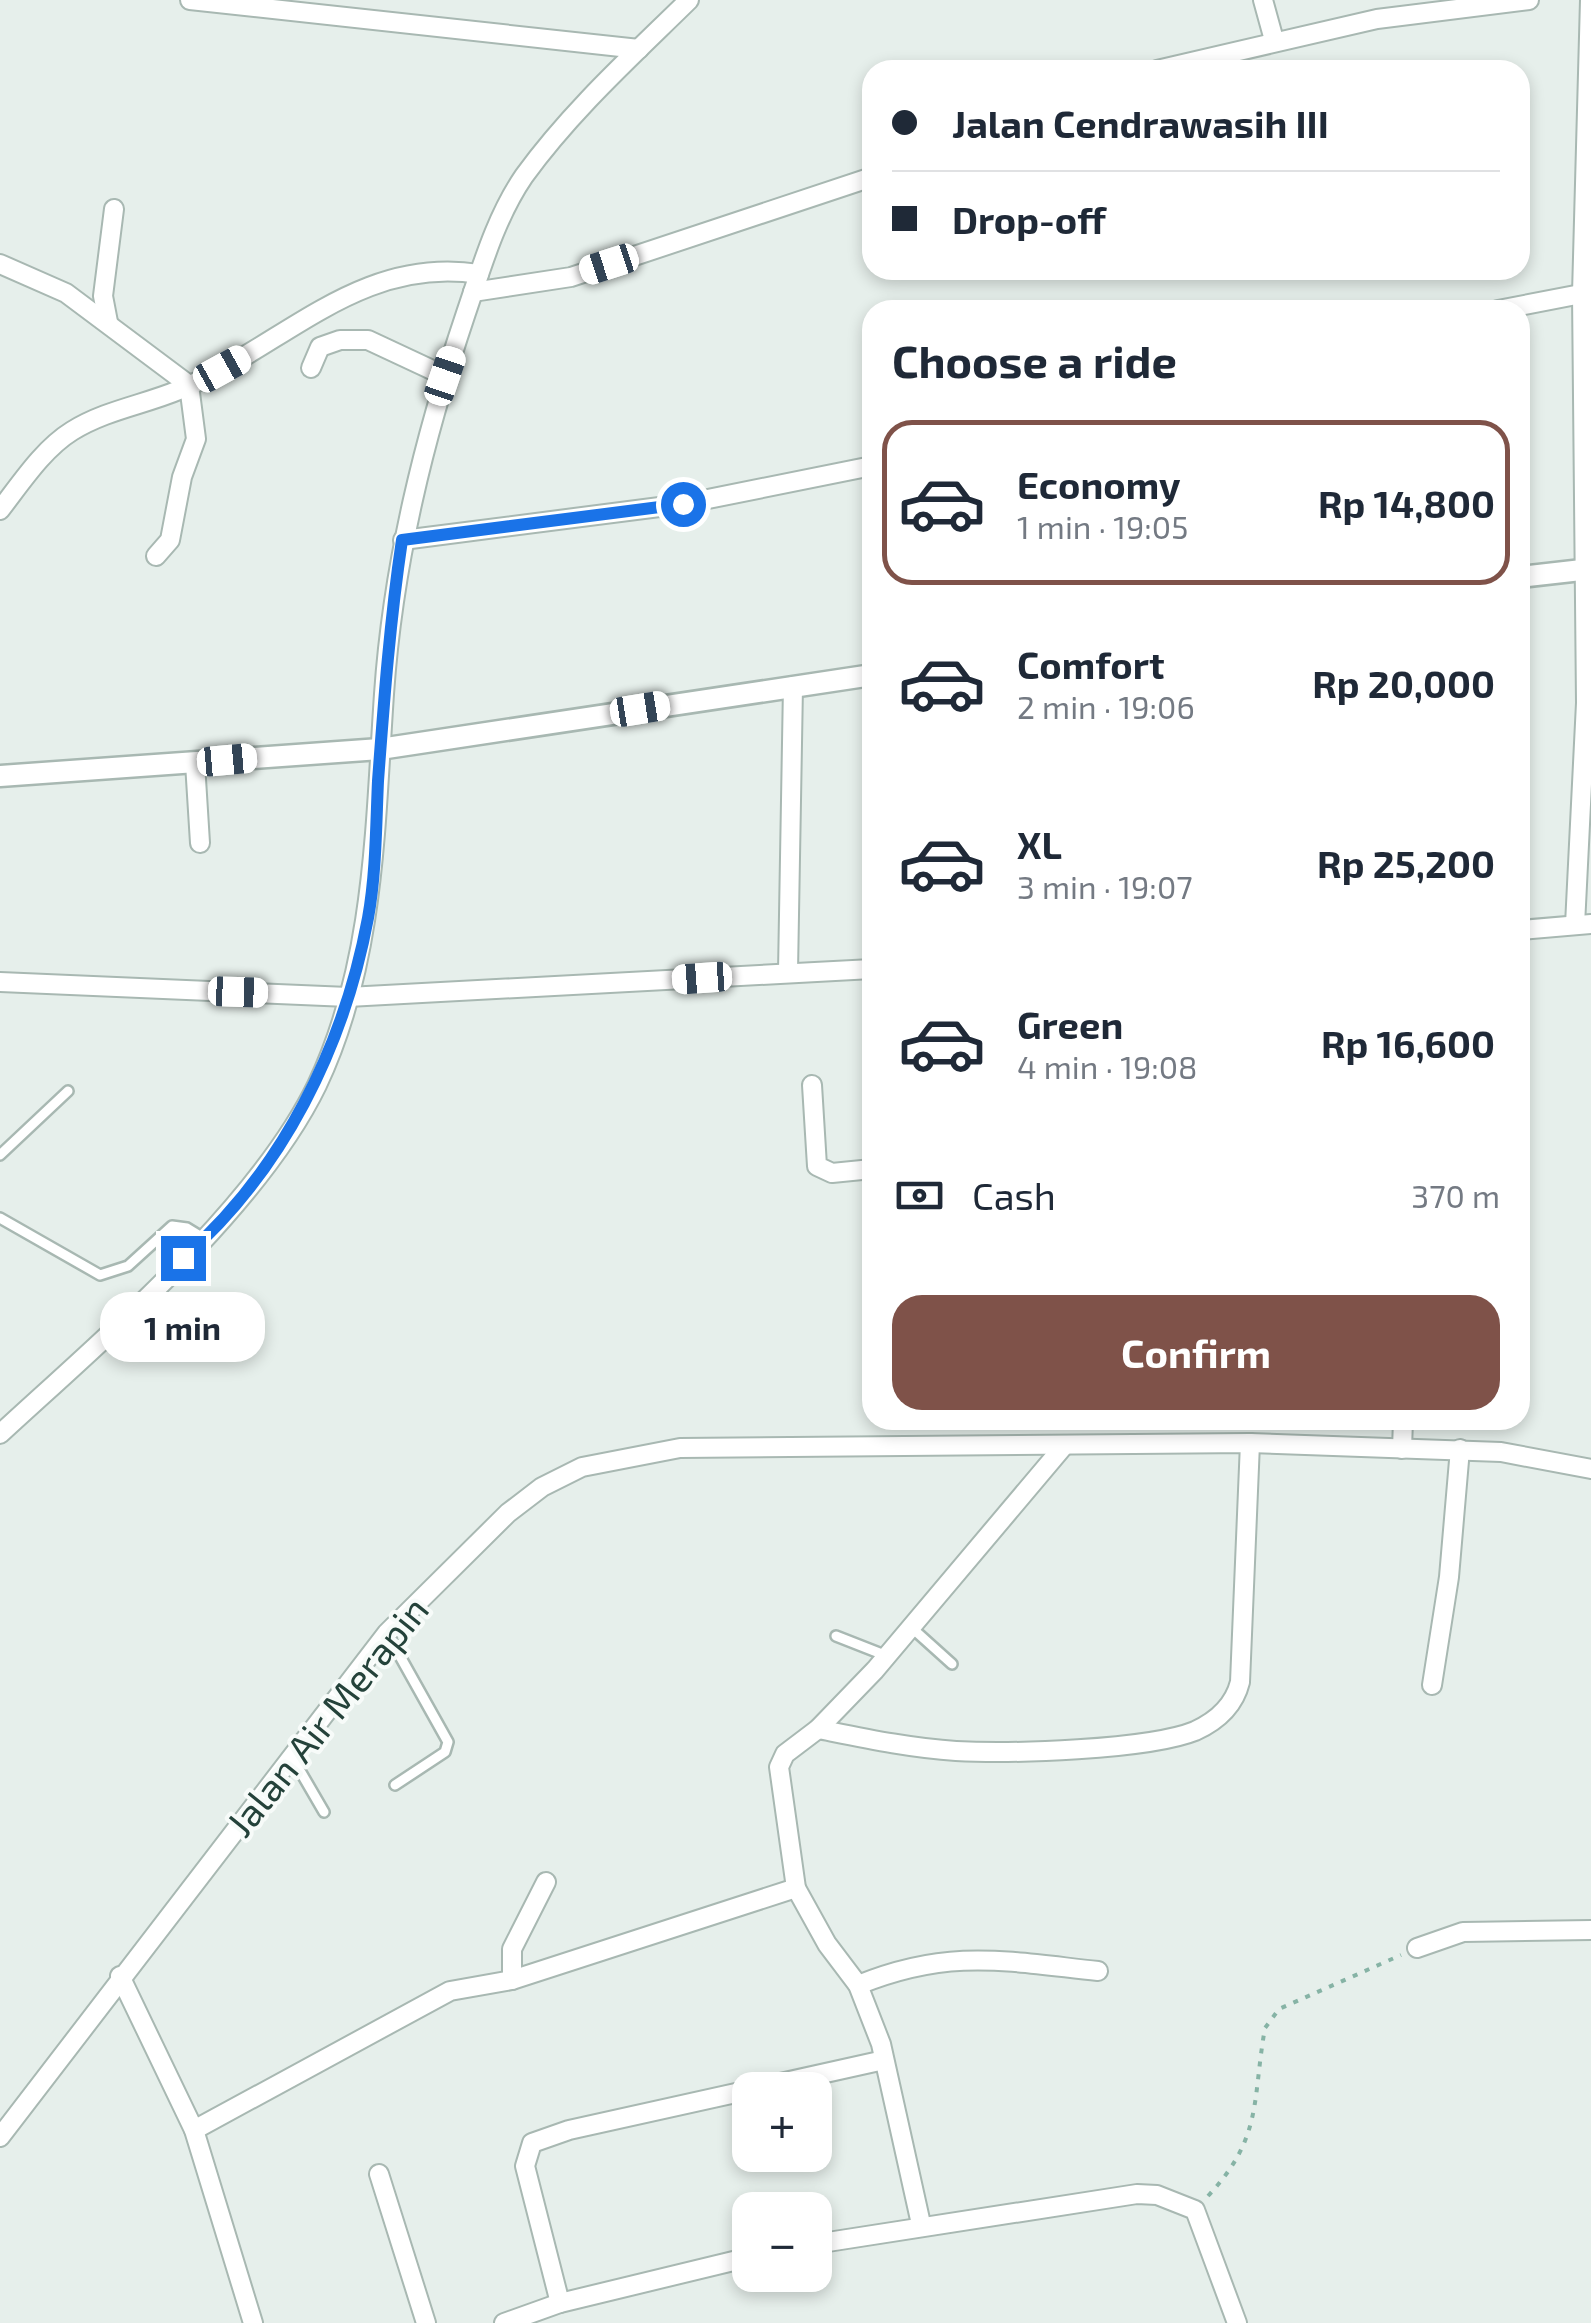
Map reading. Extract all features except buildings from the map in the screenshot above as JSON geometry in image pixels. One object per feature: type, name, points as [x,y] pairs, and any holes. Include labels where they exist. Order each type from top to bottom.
[{"type":"street","points":[[190,0],[638,49]]},
{"type":"street","points":[[0,1434],[205,1239],[266,1164],[317,1086],[348,997],[368,916],[388,632],[402,540],[445,376],[476,283],[502,213],[524,177],[638,49],[688,0]]},
{"type":"street","points":[[1263,0],[1274,40]]},
{"type":"street","points":[[1214,60],[1274,40],[1377,19],[1529,0]]},
{"type":"street","points":[[1530,929],[1583,925],[1590,0]]},
{"type":"street","points":[[0,510],[69,433],[112,410],[188,385],[363,287],[423,270],[476,283],[571,277],[862,180]]},
{"type":"street","points":[[108,322],[103,296],[114,210]]},
{"type":"street","points":[[0,264],[66,294],[188,385],[196,439],[182,477],[170,540],[156,556]]},
{"type":"street","points":[[1530,304],[1586,293]]},
{"type":"street","points":[[311,368],[320,347],[358,339],[445,376]]},
{"type":"street","points":[[402,540],[683,504],[862,468]]},
{"type":"street","points":[[1530,576],[1588,570]]},
{"type":"street","points":[[0,776],[380,749],[862,676]]},
{"type":"street","points":[[788,972],[793,686]]},
{"type":"street","points":[[195,763],[200,843]]},
{"type":"street","points":[[0,982],[348,997],[862,969]]},
{"type":"street","points":[[812,1086],[817,1166],[832,1173],[862,1170]]},
{"type":"street","points":[[1402,1449],[1403,1430]]},
{"type":"street","points":[[818,1729],[922,1747],[1000,1751],[1147,1741],[1207,1724],[1234,1702],[1240,1682],[1250,1443]]},
{"type":"street","name":"Jalan Air Merapin","points":[[0,2137],[120,1976],[388,1633],[508,1513],[542,1486],[582,1467],[680,1448],[1250,1443],[1501,1452],[1591,1469]]},
{"type":"street","points":[[922,2224],[884,2060],[858,1985],[826,1944],[796,1888],[779,1767],[785,1754],[818,1729],[888,1656],[1063,1447]]},
{"type":"street","points":[[1432,1685],[1449,1577],[1460,1449]]},
{"type":"street","points":[[512,1980],[512,1950],[546,1882]]},
{"type":"street","points":[[194,2130],[450,1992],[512,1980],[796,1888]]},
{"type":"street","points":[[1417,1948],[1463,1932],[1591,1930]]},
{"type":"street","points":[[858,1985],[900,1968],[960,1957],[1098,1971]]},
{"type":"street","points":[[120,1976],[194,2130],[253,2323]]},
{"type":"street","points":[[560,2304],[524,2166],[532,2143],[570,2130],[884,2060]]},
{"type":"street","points":[[379,2174],[426,2323]]},
{"type":"street","points":[[832,2241],[922,2224],[1137,2194],[1156,2195],[1195,2210],[1237,2323]]},
{"type":"street","points":[[504,2323],[560,2304],[732,2261]]},
{"type":"lane","points":[[0,1155],[68,1091]]},
{"type":"lane","points":[[0,1218],[100,1276],[128,1266],[172,1226],[187,1228],[205,1239]]},
{"type":"lane","points":[[912,1628],[952,1664]]},
{"type":"lane","points":[[388,1633],[448,1742],[446,1752],[395,1786]]},
{"type":"lane","points":[[836,1636],[888,1656]]},
{"type":"lane","points":[[292,1758],[324,1812]]},
{"type":"path","points":[[1195,2210],[1239,2160],[1249,2138],[1265,2028],[1278,2008],[1417,1948]]},
{"type":"route","points":[[183,1258],[205,1239],[266,1164],[317,1086],[348,997],[368,916],[388,632],[402,540],[683,504]]}]
